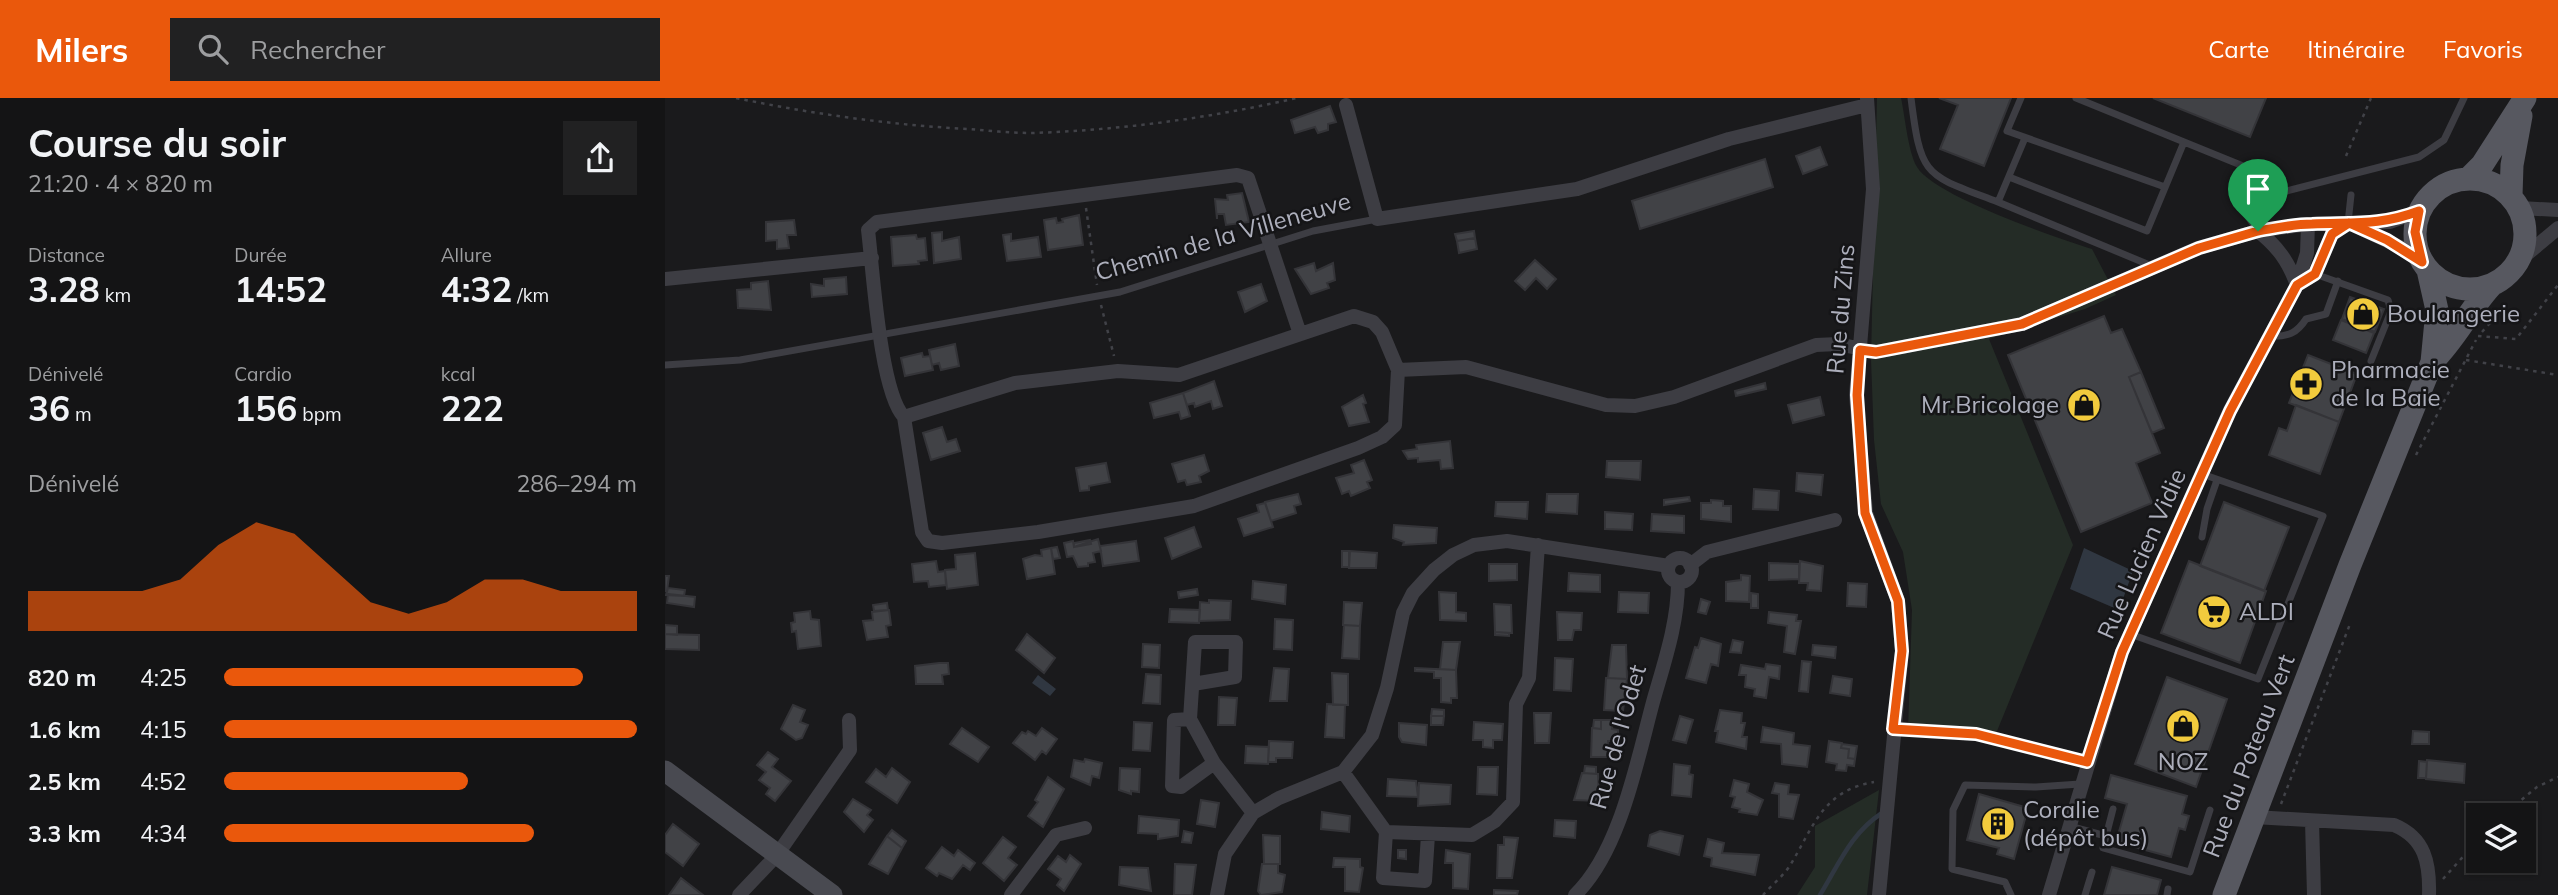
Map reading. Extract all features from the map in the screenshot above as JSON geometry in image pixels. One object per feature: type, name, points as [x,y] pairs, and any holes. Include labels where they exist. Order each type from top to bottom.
[{"type":"main road","points":[[2525,99],[2513,157],[2515,202],[2526,234],[2520,260],[2512,271],[2491,286],[2457,288],[2425,266],[2415,232],[2419,211],[2439,188],[2468,179],[2482,165],[2525,99]]},
{"type":"main road","points":[[2468,179],[2496,185],[2515,202]]},
{"type":"main road","name":"Rue du Poteau Vert","points":[[2425,266],[2437,310],[2432,362]]},
{"type":"main road","name":"Rue du Poteau Vert","points":[[2224,895],[2265,818],[2350,565],[2432,362],[2491,286]]},
{"type":"street","name":"Chemin de la Villeneuve","points":[[1377,219],[1577,189],[1729,139],[1867,102]]},
{"type":"street","name":"Rue du Zins","points":[[1867,102],[1873,189],[1857,395],[1865,513],[1898,601],[1902,651],[1879,895]]},
{"type":"street","points":[[1346,105],[1377,219]]},
{"type":"street","points":[[904,417],[1015,383],[1118,371],[1179,375],[1354,316],[1373,322],[1382,332],[1398,370],[1395,425],[1382,437],[1358,448],[1194,506],[1038,533],[928,541],[922,532],[904,417],[895,407],[881,334],[869,230],[877,222],[1237,175],[1248,178],[1300,334]]},
{"type":"street","points":[[2515,202],[2558,210]]},
{"type":"street","points":[[1398,370],[1466,366],[1607,405],[1635,406],[1674,397],[1816,345],[1838,344],[1860,350],[1889,350],[2022,324],[2199,248],[2258,231],[2308,224],[2390,222],[2419,211]]},
{"type":"street","points":[[2258,231],[2275,245],[2288,263],[2297,285],[2315,274],[2332,234],[2349,223]]},
{"type":"street","points":[[2349,223],[2387,240],[2425,266]]},
{"type":"street","name":"Rue Lucien Vidie","points":[[2049,895],[2080,784],[2130,634],[2230,411],[2297,285],[2307,253],[2308,224]]},
{"type":"street","points":[[2520,260],[2558,228]]},
{"type":"street","points":[[665,279],[872,258]]},
{"type":"street","points":[[1690,565],[1707,552],[1835,520]]},
{"type":"street","points":[[1217,895],[1225,853],[1253,813],[1343,772],[1372,735],[1380,717],[1397,631],[1413,593],[1434,570],[1474,545],[1500,541],[1669,566],[1681,559],[1690,565]]},
{"type":"street","points":[[1386,832],[1472,835],[1495,821],[1513,802],[1516,704],[1529,678],[1538,545]]},
{"type":"street","points":[[1669,566],[1670,576],[1678,582],[1685,581],[1691,575],[1690,565]]},
{"type":"street","name":"Rue de l'Odet","points":[[1575,895],[1608,846],[1629,793],[1675,619],[1678,582]]},
{"type":"street","points":[[1193,684],[1190,719],[1214,762],[1253,813]]},
{"type":"street","points":[[1190,719],[1174,720],[1171,786],[1181,787],[1214,762]]},
{"type":"street","points":[[739,895],[777,855],[850,750],[849,720]]},
{"type":"street","points":[[665,771],[832,895]]},
{"type":"street","points":[[1343,772],[1386,832],[1383,878],[1425,881],[1428,835]]},
{"type":"street","points":[[2265,818],[2393,825],[2411,832],[2423,849],[2433,891]]},
{"type":"street","points":[[2312,821],[2314,895]]},
{"type":"street","points":[[1011,895],[1056,835],[1085,828]]},
{"type":"lane","points":[[1911,98],[1922,161],[1937,179],[2155,267]]},
{"type":"lane","points":[[2021,98],[2007,131],[2165,187]]},
{"type":"lane","points":[[2076,98],[2248,168]]},
{"type":"lane","points":[[2258,231],[2245,212],[2244,202],[2419,157],[2444,140],[2464,98]]},
{"type":"lane","points":[[1998,202],[2025,138]]},
{"type":"lane","points":[[2009,177],[2147,231],[2183,142]]},
{"type":"lane","points":[[2349,223],[2351,195]]},
{"type":"lane","name":"Chemin de la Villeneuve","points":[[665,365],[740,360],[1120,292],[1313,231],[1377,219]]},
{"type":"lane","points":[[2315,274],[2388,300],[2391,311],[2371,361]]},
{"type":"lane","points":[[2270,336],[2282,337],[2298,331],[2307,319],[2326,314],[2338,281]]},
{"type":"lane","points":[[2130,634],[2257,679],[2323,516],[2202,474]]},
{"type":"lane","points":[[2202,537],[2207,509],[2217,480]]},
{"type":"lane","points":[[2011,895],[2005,882],[1952,869],[1954,810],[1965,785],[2036,787],[2080,784]]},
{"type":"lane","points":[[2113,809],[2103,848],[2190,872],[2210,810]]},
{"type":"lane","points":[[2069,826],[2106,836]]},
{"type":"lane","points":[[2085,895],[2092,872]]},
{"type":"path","points":[[736,98],[805,112],[904,126],[1031,133],[1127,126],[1228,114],[1297,98]]},
{"type":"path","points":[[2346,156],[2371,98]]},
{"type":"path","points":[[2478,336],[2516,339],[2558,285]]},
{"type":"path","points":[[2412,463],[2478,336],[2505,306],[2491,286]]},
{"type":"path","points":[[2466,360],[2558,374]]},
{"type":"path","points":[[2265,818],[2323,702],[2353,613]]},
{"type":"path","points":[[1893,729],[1976,734],[2087,762]]},
{"type":"path","points":[[2518,803],[2537,787],[2558,776]]},
{"type":"path","points":[[1763,895],[1786,871],[1804,835],[1837,797],[1865,783],[1888,780]]},
{"type":"path","points":[[2433,891],[2466,853]]},
{"type":"shaded area","points":[[1877,98],[1901,98],[1914,160],[1928,178],[1998,215],[2092,249],[2116,295],[2085,309],[1989,339],[2073,545],[1995,736],[1908,731],[1912,610],[1903,552],[1881,504],[1874,440],[1871,359]]},
{"type":"shaded area","points":[[2084,548],[2133,571],[2119,610],[2070,589]]},
{"type":"shaded area","points":[[1038,675],[1056,689],[1050,696],[1032,683]]},
{"type":"shaded area","points":[[1879,790],[1867,895],[1797,895],[1815,867],[1815,826]]},
{"type":"building","points":[[1939,98],[2011,98],[1984,166],[1940,149],[1958,105]]},
{"type":"building","points":[[2153,98],[2266,98],[2250,137]]},
{"type":"building","points":[[1330,106],[1336,122],[1328,124],[1328,130],[1318,133],[1315,127],[1295,133],[1291,120]]},
{"type":"building","points":[[1820,147],[1827,165],[1803,174],[1796,156]]},
{"type":"building","points":[[1765,159],[1773,187],[1640,229],[1632,201]]},
{"type":"building","points":[[1242,193],[1249,222],[1226,225],[1224,214],[1217,214],[1217,219],[1215,199],[1228,200],[1227,195]]},
{"type":"building","points":[[1079,215],[1083,245],[1048,250],[1044,220],[1056,218],[1057,223]]},
{"type":"building","points":[[794,220],[796,235],[787,235],[789,248],[777,249],[777,240],[766,241],[766,222]]},
{"type":"building","points":[[1474,231],[1475,238],[1457,241],[1455,234]]},
{"type":"building","points":[[942,232],[942,241],[959,237],[961,259],[934,263],[932,233]]},
{"type":"building","points":[[1011,234],[1011,241],[1038,237],[1041,257],[1007,261],[1003,235]]},
{"type":"building","points":[[916,235],[917,239],[925,238],[927,260],[918,261],[919,264],[893,266],[891,237]]},
{"type":"building","points":[[1475,238],[1477,249],[1459,253],[1457,241]]},
{"type":"building","points":[[1535,260],[1556,279],[1547,289],[1536,278],[1525,290],[1515,281]]},
{"type":"building","points":[[1314,263],[1316,271],[1333,263],[1335,280],[1327,283],[1329,288],[1311,294],[1295,269]]},
{"type":"building","points":[[846,277],[847,294],[812,297],[811,284],[824,286],[824,279]]},
{"type":"building","points":[[768,281],[771,310],[738,308],[737,290],[751,289],[751,283]]},
{"type":"building","points":[[1261,284],[1267,301],[1245,312],[1238,292]]},
{"type":"building","name":"Boulangerie","points":[[2350,297],[2384,309],[2375,332],[2342,319]]},
{"type":"building","name":"Mr.Bricolage","points":[[2104,316],[2111,333],[2122,329],[2141,372],[2129,377],[2160,453],[2136,463],[2152,503],[2081,532],[2008,355]]},
{"type":"building","points":[[2341,320],[2374,333],[2366,353],[2333,340]]},
{"type":"building","points":[[955,344],[959,366],[941,370],[939,363],[932,365],[929,350]]},
{"type":"building","points":[[922,353],[923,357],[930,356],[933,370],[905,376],[901,358]]},
{"type":"building","points":[[2308,355],[2357,374],[2339,422],[2289,403]]},
{"type":"building","points":[[2141,372],[2164,428],[2152,433],[2129,377]]},
{"type":"building","points":[[1214,381],[1222,406],[1213,409],[1211,401],[1195,407],[1194,403],[1187,405],[1183,393]]},
{"type":"building","points":[[1765,383],[1766,389],[1736,396],[1735,391]]},
{"type":"building","points":[[1183,393],[1190,416],[1181,419],[1179,412],[1154,418],[1150,403]]},
{"type":"building","points":[[1363,395],[1369,422],[1349,426],[1342,407]]},
{"type":"building","points":[[1820,397],[1824,415],[1793,423],[1788,405]]},
{"type":"building","points":[[2296,405],[2339,422],[2320,474],[2269,455],[2279,428],[2287,431]]},
{"type":"building","points":[[942,427],[947,442],[956,439],[960,451],[931,460],[923,433]]},
{"type":"building","points":[[1450,441],[1453,468],[1441,469],[1440,460],[1418,462],[1418,458],[1408,459],[1403,451],[1417,449],[1416,445]]},
{"type":"building","points":[[1204,455],[1209,471],[1199,476],[1201,482],[1187,485],[1185,480],[1178,482],[1172,464]]},
{"type":"building","points":[[1364,460],[1372,480],[1367,482],[1370,488],[1351,496],[1349,491],[1342,494],[1336,478],[1354,473],[1351,465]]},
{"type":"building","points":[[1607,461],[1641,461],[1640,480],[1606,477]]},
{"type":"building","points":[[1106,463],[1110,482],[1089,486],[1089,490],[1080,491],[1076,468]]},
{"type":"building","points":[[1797,473],[1823,475],[1821,495],[1796,491]]},
{"type":"building","points":[[1754,489],[1779,491],[1778,510],[1753,509]]},
{"type":"building","points":[[1298,494],[1301,504],[1294,506],[1296,513],[1271,521],[1265,502]]},
{"type":"building","points":[[1547,494],[1578,494],[1577,514],[1546,512]]},
{"type":"building","points":[[1689,497],[1690,501],[1664,505],[1664,500]]},
{"type":"building","points":[[1711,500],[1723,501],[1723,506],[1731,506],[1731,522],[1701,519],[1701,503],[1711,503]]},
{"type":"building","points":[[1496,502],[1528,502],[1527,519],[1495,516]]},
{"type":"building","name":"ALDI","points":[[2224,502],[2289,527],[2264,591],[2200,566]]},
{"type":"building","points":[[1265,503],[1273,527],[1244,536],[1238,519],[1259,512],[1257,505]]},
{"type":"building","points":[[1605,512],[1633,514],[1632,530],[1605,529]]},
{"type":"building","points":[[1652,514],[1684,516],[1684,533],[1651,531]]},
{"type":"building","points":[[1394,525],[1437,528],[1436,543],[1403,545],[1404,542],[1393,538]]},
{"type":"building","points":[[1194,527],[1201,547],[1172,559],[1165,538]]},
{"type":"building","points":[[1098,539],[1101,551],[1093,553],[1095,562],[1078,567],[1073,556],[1067,557],[1064,543],[1073,541],[1074,547]]},
{"type":"building","points":[[1090,540],[1091,544],[1074,547],[1074,543]]},
{"type":"building","points":[[1136,541],[1139,561],[1103,566],[1100,546]]},
{"type":"building","points":[[1057,547],[1060,558],[1053,559],[1051,548]]},
{"type":"building","points":[[1051,548],[1055,574],[1027,579],[1023,559],[1042,556],[1041,550]]},
{"type":"building","points":[[1342,551],[1349,551],[1349,567],[1342,567]]},
{"type":"building","points":[[1350,551],[1377,553],[1376,568],[1349,568]]},
{"type":"building","points":[[975,553],[978,585],[947,589],[945,570],[956,569],[955,555]]},
{"type":"building","points":[[936,561],[938,572],[945,571],[946,585],[929,587],[928,581],[914,582],[912,564]]},
{"type":"building","points":[[1800,561],[1823,566],[1821,591],[1807,590],[1808,583],[1799,583]]},
{"type":"building","name":"ALDI","points":[[2189,561],[2266,591],[2240,663],[2161,633]]},
{"type":"building","points":[[1769,563],[1799,564],[1799,579],[1769,580]]},
{"type":"building","points":[[1489,564],[1517,564],[1517,580],[1489,581]]},
{"type":"building","points":[[1569,573],[1600,575],[1600,592],[1568,591]]},
{"type":"building","points":[[1741,575],[1750,576],[1749,602],[1726,601],[1726,582],[1741,580]]},
{"type":"building","points":[[665,576],[669,576],[667,591],[665,591]]},
{"type":"building","points":[[1253,581],[1286,585],[1285,604],[1252,599]]},
{"type":"building","points":[[1848,583],[1867,584],[1866,607],[1847,606]]},
{"type":"building","points":[[668,588],[685,590],[684,596],[666,595]]},
{"type":"building","points":[[1197,589],[1198,595],[1179,598],[1178,592]]},
{"type":"building","points":[[1439,592],[1456,593],[1456,612],[1466,613],[1466,621],[1440,620]]},
{"type":"building","points":[[1619,592],[1649,593],[1648,613],[1618,612]]},
{"type":"building","points":[[1751,593],[1758,594],[1758,608],[1751,608]]},
{"type":"building","points":[[668,594],[695,597],[694,607],[667,603]]},
{"type":"building","points":[[1701,599],[1710,602],[1706,614],[1698,612]]},
{"type":"building","points":[[1209,600],[1231,601],[1230,620],[1199,621],[1200,602],[1209,603]]},
{"type":"building","points":[[1344,602],[1362,603],[1360,626],[1343,625]]},
{"type":"building","points":[[887,603],[888,610],[874,611],[873,605]]},
{"type":"building","points":[[1494,604],[1511,605],[1512,633],[1495,632]]},
{"type":"building","points":[[1170,609],[1200,610],[1199,623],[1169,622]]},
{"type":"building","points":[[889,610],[891,625],[886,626],[888,637],[867,640],[863,621],[873,620],[872,612]]},
{"type":"building","points":[[810,611],[811,619],[819,620],[821,646],[798,649],[796,631],[792,632],[791,623],[795,622],[794,613]]},
{"type":"building","points":[[1557,612],[1582,613],[1581,630],[1574,630],[1572,640],[1558,640]]},
{"type":"building","points":[[1769,612],[1797,615],[1796,621],[1801,621],[1795,654],[1784,652],[1787,626],[1768,623]]},
{"type":"building","points":[[1275,619],[1293,620],[1292,650],[1274,649]]},
{"type":"building","points":[[665,625],[677,626],[677,635],[665,634]]},
{"type":"building","points":[[1344,625],[1360,626],[1359,659],[1342,658]]},
{"type":"building","points":[[1495,632],[1509,633],[1509,636],[1495,635]]},
{"type":"building","points":[[665,634],[699,635],[699,650],[665,649]]},
{"type":"building","points":[[1027,634],[1055,658],[1044,673],[1016,650]]},
{"type":"building","points":[[1701,638],[1721,644],[1718,666],[1711,664],[1706,683],[1686,678],[1695,647],[1698,648]]},
{"type":"building","points":[[1733,640],[1743,642],[1741,653],[1730,652]]},
{"type":"building","points":[[1443,642],[1460,642],[1456,670],[1440,669]]},
{"type":"building","points":[[1143,644],[1160,645],[1159,668],[1142,667]]},
{"type":"building","points":[[1612,645],[1626,645],[1627,679],[1608,678]]},
{"type":"building","points":[[1813,645],[1836,647],[1835,658],[1812,655]]},
{"type":"building","points":[[1555,658],[1573,659],[1571,691],[1554,690]]},
{"type":"building","points":[[1802,661],[1811,662],[1808,692],[1799,691]]},
{"type":"building","points":[[948,663],[949,674],[942,675],[943,684],[916,684],[915,666]]},
{"type":"building","points":[[1766,664],[1780,666],[1779,679],[1769,677],[1766,698],[1754,696],[1755,689],[1745,687],[1746,675],[1739,675],[1741,665],[1765,669]]},
{"type":"building","points":[[1274,668],[1289,669],[1287,701],[1270,701]]},
{"type":"building","points":[[1415,668],[1456,670],[1457,698],[1451,698],[1451,703],[1441,702],[1441,678],[1434,678],[1434,672],[1415,671]]},
{"type":"building","points":[[1332,673],[1348,674],[1348,705],[1333,705]]},
{"type":"building","points":[[1146,674],[1161,675],[1160,704],[1143,703]]},
{"type":"building","points":[[1833,676],[1852,679],[1850,696],[1830,693]]},
{"type":"building","name":"NOZ","points":[[2167,677],[2227,699],[2196,787],[2135,764]]},
{"type":"building","points":[[1606,678],[1627,679],[1623,711],[1604,710]]},
{"type":"building","points":[[1219,697],[1237,698],[1235,725],[1218,725]]},
{"type":"building","points":[[1327,704],[1345,705],[1344,738],[1325,737]]},
{"type":"building","points":[[793,705],[805,710],[800,722],[808,725],[802,738],[796,740],[781,729]]},
{"type":"building","points":[[1432,709],[1444,710],[1444,716],[1431,716]]},
{"type":"building","points":[[1720,710],[1742,713],[1741,723],[1745,723],[1742,737],[1747,737],[1746,749],[1716,742],[1718,731],[1715,731]]},
{"type":"building","points":[[1534,713],[1551,713],[1549,743],[1535,743]]},
{"type":"building","points":[[1431,716],[1444,716],[1443,725],[1431,725]]},
{"type":"building","points":[[1680,716],[1693,720],[1686,743],[1673,740]]},
{"type":"building","points":[[1594,720],[1601,720],[1601,729],[1593,728]]},
{"type":"building","points":[[1601,720],[1613,720],[1612,729],[1618,730],[1618,741],[1608,741],[1607,757],[1591,757],[1592,728],[1601,729]]},
{"type":"building","points":[[1134,722],[1152,723],[1150,751],[1133,750]]},
{"type":"building","points":[[1474,722],[1503,724],[1502,740],[1493,740],[1493,748],[1483,747],[1483,740],[1473,740]]},
{"type":"building","points":[[1399,723],[1427,725],[1426,745],[1402,742],[1399,737]]},
{"type":"building","points":[[1763,727],[1794,733],[1793,744],[1810,746],[1807,767],[1782,764],[1781,744],[1761,742]]},
{"type":"building","points":[[962,728],[989,747],[978,762],[950,744]]},
{"type":"building","points":[[1042,728],[1057,739],[1046,754],[1042,751],[1035,760],[1013,743],[1022,732],[1026,734],[1028,731],[1036,736]]},
{"type":"building","points":[[2413,731],[2429,732],[2429,744],[2412,744]]},
{"type":"building","points":[[1269,741],[1293,742],[1292,758],[1276,758],[1276,762],[1268,762]]},
{"type":"building","points":[[1829,741],[1842,743],[1841,748],[1849,749],[1848,758],[1855,759],[1854,766],[1847,765],[1846,771],[1836,770],[1837,764],[1826,762]]},
{"type":"building","points":[[1842,744],[1857,746],[1855,759],[1848,758],[1849,749],[1841,748]]},
{"type":"building","points":[[1246,746],[1269,747],[1268,764],[1245,763]]},
{"type":"building","points":[[768,752],[778,759],[772,767],[791,781],[775,801],[766,794],[770,788],[759,780],[766,772],[757,765]]},
{"type":"building","points":[[1085,759],[1102,763],[1099,778],[1092,776],[1090,785],[1071,777],[1074,760],[1084,762]]},
{"type":"building","points":[[2427,760],[2465,764],[2464,783],[2426,779]]},
{"type":"building","points":[[2419,761],[2427,762],[2426,778],[2418,778]]},
{"type":"building","points":[[1674,764],[1690,766],[1689,774],[1693,775],[1691,797],[1672,795]]},
{"type":"building","points":[[1585,766],[1596,767],[1596,774],[1584,773]]},
{"type":"building","points":[[1478,767],[1498,767],[1497,795],[1477,794]]},
{"type":"building","points":[[892,768],[910,782],[897,803],[866,782],[876,769],[886,777]]},
{"type":"building","points":[[1120,768],[1140,769],[1139,792],[1131,791],[1131,794],[1119,790]]},
{"type":"building","points":[[1582,773],[1598,774],[1599,801],[1574,800]]},
{"type":"building","points":[[2111,775],[2187,796],[2182,814],[2189,816],[2185,830],[2179,828],[2171,857],[2116,842],[2127,804],[2105,798]]},
{"type":"building","points":[[1048,777],[1064,789],[1043,827],[1028,816],[1038,802],[1035,800]]},
{"type":"building","points":[[1388,779],[1416,781],[1418,797],[1387,796]]},
{"type":"building","points":[[1734,780],[1749,784],[1747,792],[1763,800],[1757,815],[1739,812],[1740,809],[1732,807],[1735,797],[1730,796]]},
{"type":"building","points":[[1419,783],[1451,785],[1450,804],[1418,806]]},
{"type":"building","points":[[1775,783],[1789,785],[1788,794],[1799,795],[1793,819],[1779,817],[1779,794],[1772,793]]},
{"type":"building","name":"Coralie (dépôt bus)","points":[[1979,794],[2028,808],[2014,859],[1997,854],[1999,848],[1967,840]]},
{"type":"building","points":[[853,799],[871,810],[867,815],[873,820],[864,832],[844,812]]},
{"type":"building","points":[[1201,800],[1219,803],[1215,827],[1197,824]]},
{"type":"building","points":[[1322,812],[1350,816],[1349,832],[1321,829]]},
{"type":"building","points":[[1139,816],[1179,820],[1178,836],[1158,839],[1158,834],[1138,833]]},
{"type":"building","points":[[1555,820],[1576,821],[1575,838],[1554,836]]},
{"type":"building","points":[[673,824],[699,844],[683,866],[665,852],[665,835]]},
{"type":"building","points":[[892,830],[906,841],[902,848],[887,836]]},
{"type":"building","points":[[1184,831],[1193,833],[1191,843],[1182,842]]},
{"type":"building","points":[[1660,831],[1683,836],[1679,855],[1648,846],[1650,835]]},
{"type":"building","points":[[1263,835],[1280,836],[1280,864],[1264,864]]},
{"type":"building","points":[[887,836],[902,848],[888,874],[869,864]]},
{"type":"building","points":[[1003,837],[1016,847],[1008,858],[1017,865],[1004,881],[983,863]]},
{"type":"building","points":[[1504,837],[1518,838],[1512,878],[1497,878],[1498,845],[1504,845]]},
{"type":"building","points":[[1708,839],[1724,843],[1722,853],[1759,855],[1755,875],[1711,866],[1712,858],[1704,856]]},
{"type":"building","points":[[942,847],[954,856],[958,850],[975,863],[970,870],[963,865],[952,879],[939,873],[937,876],[926,868]]},
{"type":"building","points":[[1398,850],[1406,850],[1406,859],[1398,858]]},
{"type":"building","points":[[1446,850],[1470,854],[1468,889],[1453,888],[1453,863],[1445,863]]},
{"type":"building","points":[[1070,855],[1081,864],[1064,891],[1057,885],[1061,879],[1048,869],[1058,856],[1066,862]]},
{"type":"building","points":[[1334,858],[1360,859],[1360,867],[1363,868],[1359,892],[1345,891],[1345,867],[1333,867]]},
{"type":"building","points":[[1175,864],[1196,865],[1192,895],[1174,895]]},
{"type":"building","points":[[1262,864],[1278,864],[1278,873],[1285,875],[1282,892],[1261,895],[1258,891]]},
{"type":"building","points":[[1120,867],[1148,868],[1151,891],[1119,885]]},
{"type":"building","points":[[2112,867],[2161,880],[2157,895],[2104,895]]},
{"type":"building","points":[[681,878],[703,895],[669,895]]},
{"type":"building","points":[[1494,890],[1518,891],[1517,895],[1494,895]]},
{"type":"waterway","points":[[1820,895],[1854,840],[1882,813]]},
{"type":"place","name":"Boulangerie","points":[[2363,314]]},
{"type":"place","name":"Pharmacie de la Baie","points":[[2306,384]]},
{"type":"place","name":"Mr.Bricolage","points":[[2084,405]]},
{"type":"place","name":"ALDI","points":[[2214,612]]},
{"type":"place","name":"NOZ","points":[[2183,726]]},
{"type":"place","name":"Coralie (dépôt bus)","points":[[1998,824]]},
{"type":"route","points":[[2258,231],[2199,248],[2022,324],[1876,352],[1860,350],[1857,395],[1865,513],[1898,601],[1902,651],[1893,729],[1976,734],[2087,762],[2122,652],[2230,411],[2297,285],[2315,274],[2332,234],[2349,223],[2387,240],[2422,262],[2415,242],[2419,211],[2390,222],[2349,223],[2308,224],[2258,231]]}]
